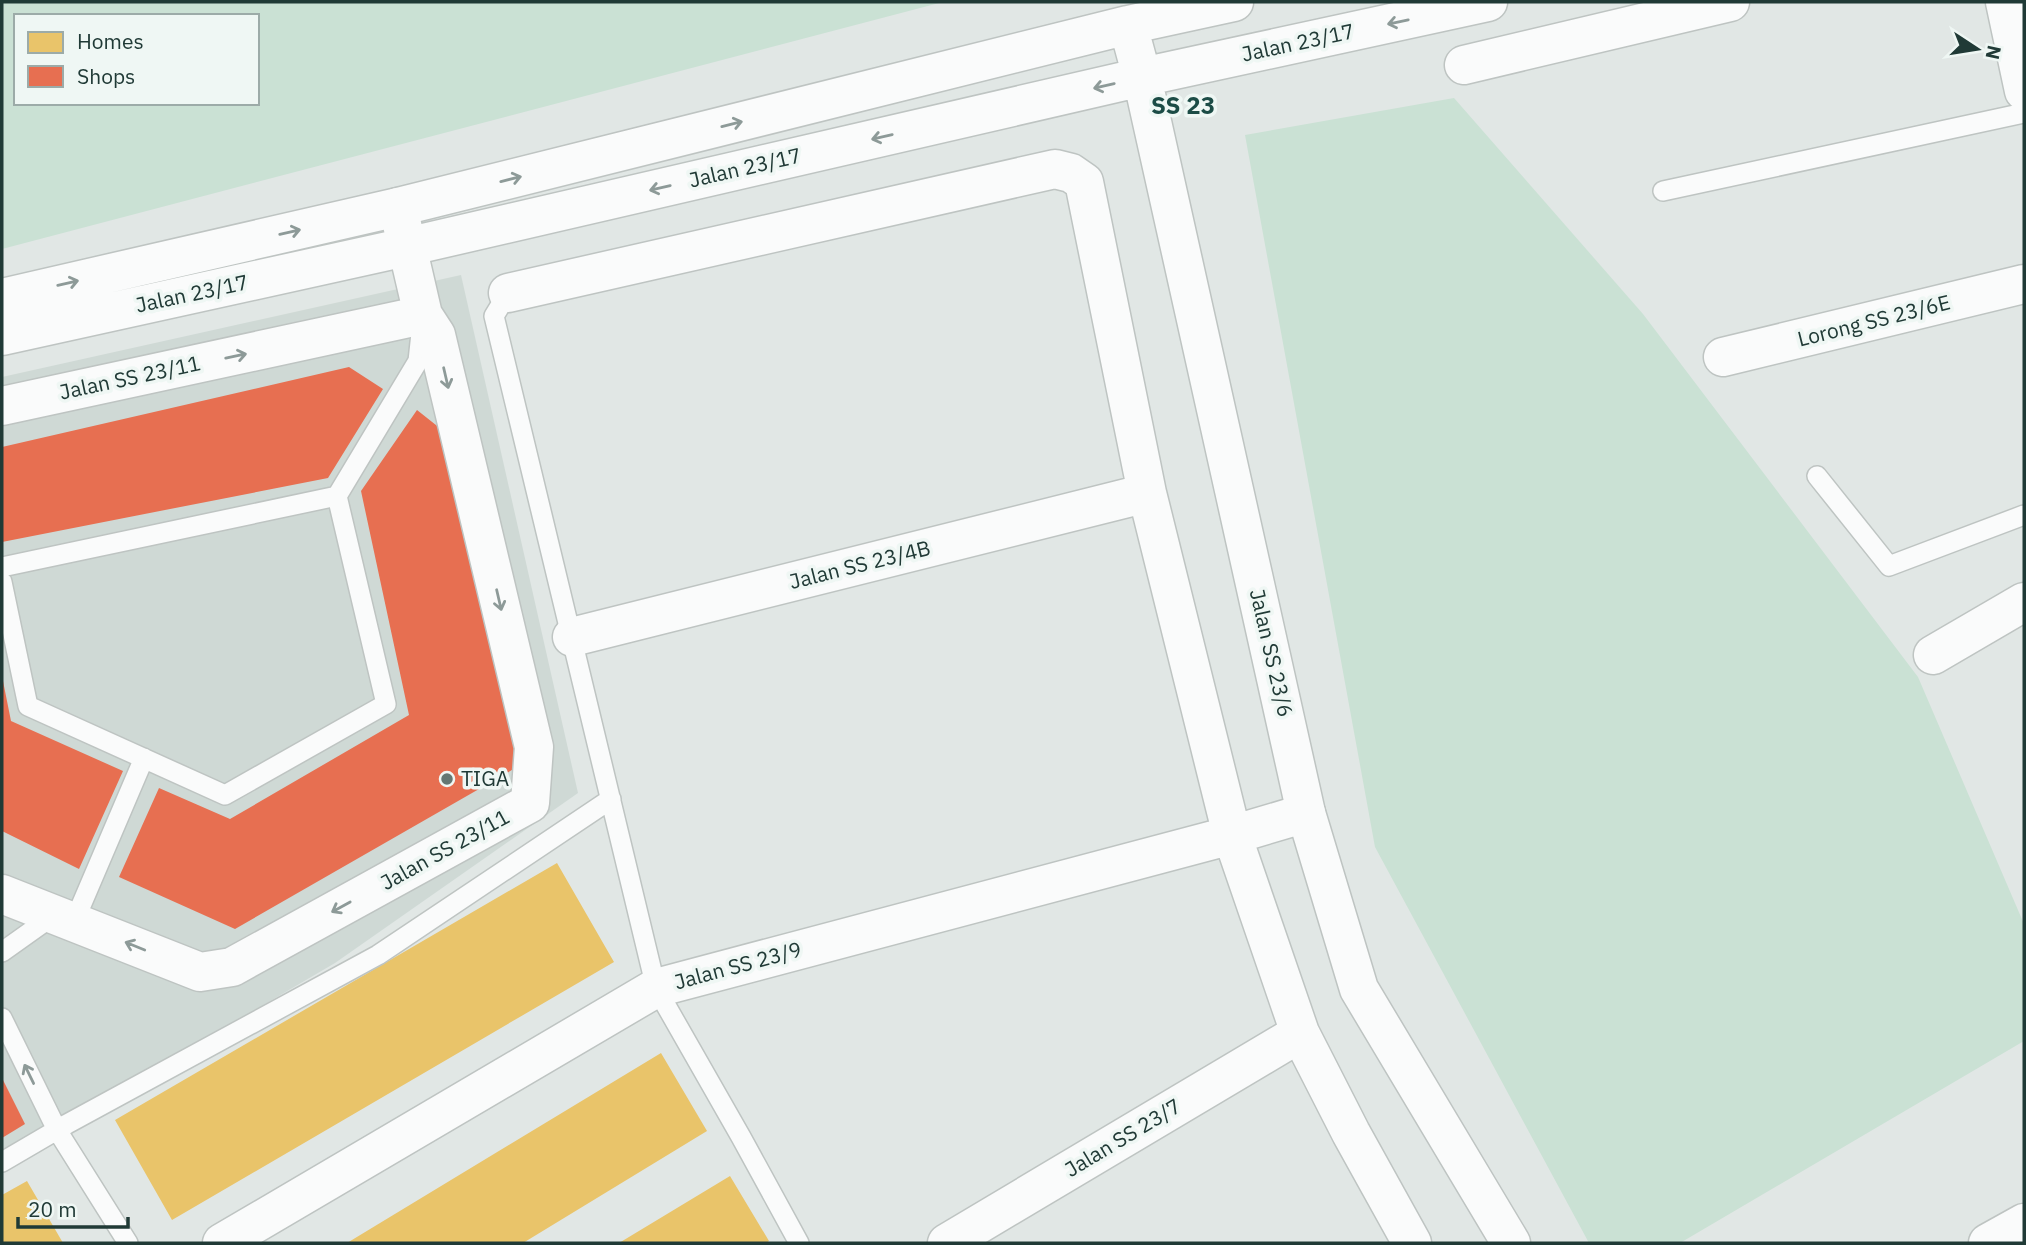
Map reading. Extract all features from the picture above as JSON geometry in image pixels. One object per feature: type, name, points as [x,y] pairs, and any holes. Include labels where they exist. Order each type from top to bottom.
[{"type":"street","name":"Jalan 23/17","points":[[2,298],[398,207],[1128,25],[1234,2]]},
{"type":"street","name":"Jalan 23/17","points":[[2,336],[406,247],[1142,77],[1488,2]]},
{"type":"street","points":[[1464,65],[1730,2]]},
{"type":"street","points":[[2005,2],[2024,91]]},
{"type":"street","name":"Jalan SS 23/6","points":[[1128,25],[1142,77],[1306,813],[1359,989],[1511,1243]]},
{"type":"street","points":[[508,292],[1055,169],[1071,173],[1084,182],[1147,493],[1232,835],[1300,1033],[1350,1133],[1412,1243]]},
{"type":"street","name":"Jalan SS 23/11","points":[[2,894],[200,972],[232,967],[530,803],[534,747],[436,335],[423,315],[398,207]]},
{"type":"street","name":"Lorong SS 23/6E","points":[[1723,357],[2024,284]]},
{"type":"street","name":"Jalan SS 23/11","points":[[2,406],[423,315]]},
{"type":"street","name":"Jalan SS 23/4B","points":[[572,637],[1147,493]]},
{"type":"street","points":[[1933,655],[2024,602]]},
{"type":"street","name":"Jalan SS 23/9","points":[[222,1243],[656,988],[1306,813]]},
{"type":"street","name":"Jalan SS 23/7","points":[[947,1243],[1300,1033]]},
{"type":"street","points":[[1988,1243],[2024,1223]]},
{"type":"lane","points":[[1662,191],[2024,113]]},
{"type":"lane","points":[[508,292],[494,316],[656,988],[799,1243]]},
{"type":"lane","points":[[2,582],[28,706],[225,795],[386,704],[337,496],[418,361],[423,315]]},
{"type":"lane","points":[[1817,476],[1889,566],[2024,515]]},
{"type":"lane","points":[[2,567],[337,496]]},
{"type":"lane","points":[[2,952],[64,919],[144,758]]},
{"type":"lane","points":[[2,1162],[378,955],[611,799]]},
{"type":"lane","points":[[2,1018],[57,1130],[128,1243]]},
{"type":"shaded area","points":[[461,275],[578,793],[335,963],[2,1158],[2,377]]},
{"type":"green space","points":[[2,2],[943,2],[2,249]]},
{"type":"green space","points":[[1454,98],[1643,314],[1918,677],[2024,924],[2024,1041],[1680,1243],[1589,1243],[1375,847],[1245,135]]},
{"type":"building: Homes","points":[[557,863],[614,962],[172,1220],[115,1120]]},
{"type":"building: Homes","points":[[661,1053],[707,1131],[523,1243],[347,1243]]},
{"type":"building: Homes","points":[[730,1176],[769,1241],[766,1243],[619,1243]]},
{"type":"building: Homes","points":[[27,1181],[63,1243],[2,1243],[2,1195]]},
{"type":"building: Shops","points":[[349,367],[383,389],[328,478],[2,542],[2,447]]},
{"type":"building: Shops","points":[[417,410],[446,433],[519,766],[235,929],[119,877],[159,788],[230,819],[409,715],[361,491]]},
{"type":"building: Shops","points":[[3,681],[11,721],[123,771],[79,869],[2,831]]},
{"type":"building: Shops","points":[[2,1078],[25,1124],[2,1138]]},
{"type":"place","name":"TIGA","points":[[447,779]]},
{"type":"district","name":"SS 23","points":[[1183,106]]}]
